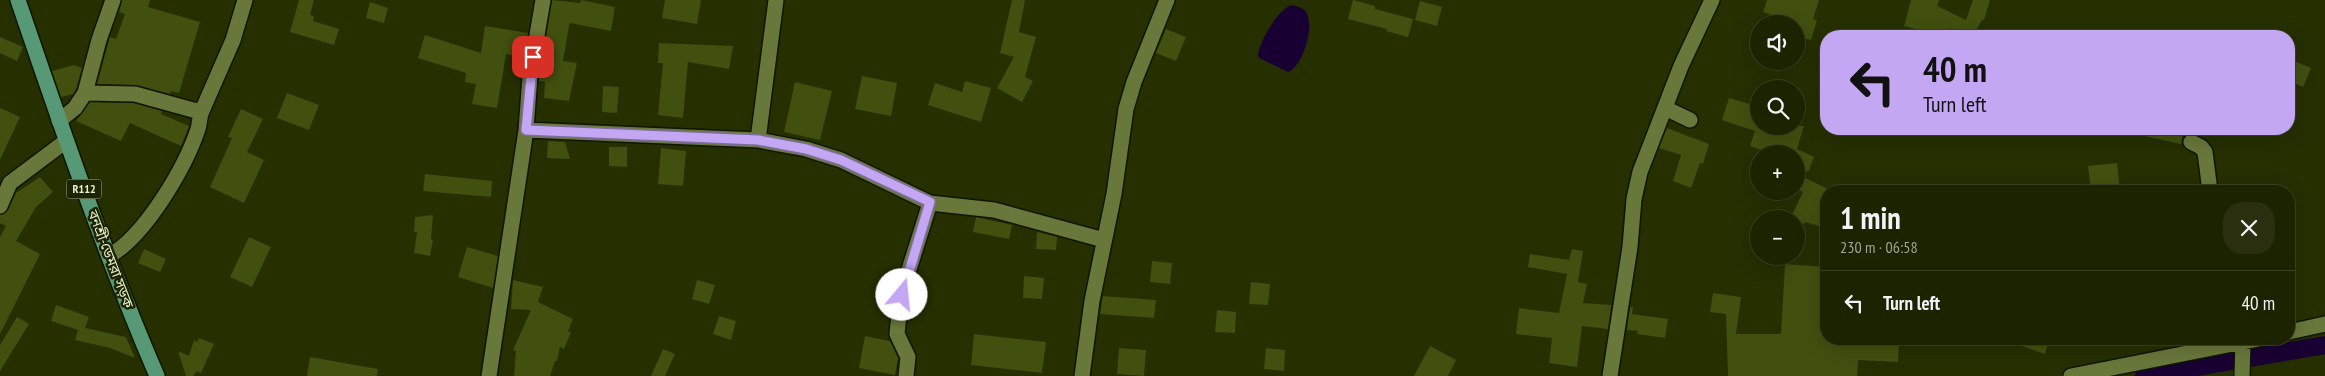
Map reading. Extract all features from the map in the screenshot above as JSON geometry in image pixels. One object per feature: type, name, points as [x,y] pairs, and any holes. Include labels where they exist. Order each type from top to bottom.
[{"type":"main road","name":"বনশ্রী-ডেমরা সড়ক","points":[[18,0],[66,141],[157,376]]},
{"type":"street","points":[[59,121],[75,108],[85,93],[99,40],[113,0]]},
{"type":"street","points":[[110,256],[124,248],[174,184],[199,127],[199,117],[233,40],[245,0]]},
{"type":"street","points":[[489,376],[526,130],[530,76],[544,0]]},
{"type":"street","points":[[758,140],[776,0]]},
{"type":"street","points":[[1082,376],[1092,301],[1114,194],[1126,109],[1134,82],[1167,0]]},
{"type":"street","points":[[1610,376],[1629,255],[1634,199],[1646,154],[1692,40],[1712,0]]},
{"type":"street","points":[[85,93],[135,94],[198,112],[202,111]]},
{"type":"street","points":[[1665,108],[1690,120]]},
{"type":"street","points":[[526,130],[758,140],[806,149],[841,160],[930,202],[994,210],[1104,240]]},
{"type":"street","points":[[0,206],[10,183],[66,141]]},
{"type":"street","points":[[2190,142],[2202,147],[2205,152],[2209,185]]},
{"type":"street","points":[[906,376],[908,357],[897,334],[902,295],[930,202]]},
{"type":"street","points":[[2295,331],[2325,324]]},
{"type":"street","points":[[2072,376],[2205,345]]},
{"type":"street","points":[[2242,371],[2250,345]]},
{"type":"shaded area","points":[[1292,5],[1303,9],[1307,15],[1309,32],[1307,43],[1299,62],[1288,72],[1259,58],[1258,54],[1262,41],[1276,18],[1287,7]]},
{"type":"building","points":[[122,0],[150,0],[148,7],[200,22],[179,93],[171,91],[170,94],[135,85],[97,84],[110,37],[116,39],[125,14],[119,12]]},
{"type":"building","points":[[299,0],[314,0],[310,15],[314,16],[313,21],[339,29],[334,45],[290,32]]},
{"type":"building","points":[[552,0],[580,3],[581,0],[615,7],[611,31],[570,23],[563,61],[577,63],[569,101],[544,98],[545,82],[539,81]]},
{"type":"building","points":[[665,0],[701,0],[697,24],[662,18]]},
{"type":"building","points":[[1012,0],[1025,0],[1019,32],[1036,37],[1025,77],[1033,81],[1022,102],[997,88],[1014,57],[1000,53]]},
{"type":"building","points":[[1353,0],[1375,6],[1375,9],[1413,19],[1408,37],[1386,31],[1387,29],[1348,19]]},
{"type":"building","points":[[1767,0],[1819,0],[1813,19],[1817,20],[1811,40],[1805,38],[1805,15],[1772,15],[1763,12]]},
{"type":"building","points":[[1911,0],[1939,0],[1937,6],[1966,20],[1973,0],[1990,0],[1984,20],[1982,20],[1976,30],[1955,30],[1951,28],[1950,30],[1919,30],[1904,26]]},
{"type":"building","points":[[1420,1],[1442,7],[1437,26],[1415,20]]},
{"type":"building","points":[[370,2],[388,8],[384,23],[366,18]]},
{"type":"building","points":[[485,26],[528,33],[525,47],[518,46],[516,56],[506,54],[497,108],[472,104],[476,84],[465,82],[466,73],[418,58],[425,35],[481,53]]},
{"type":"building","points":[[1166,29],[1186,37],[1176,61],[1156,53]]},
{"type":"building","points":[[0,37],[23,47],[17,61],[0,53]]},
{"type":"building","points":[[659,43],[733,46],[729,69],[688,62],[683,118],[658,115],[663,63],[658,63]]},
{"type":"building","points":[[2295,61],[2311,68],[2303,87],[2295,84]]},
{"type":"building","points":[[74,65],[82,68],[76,89],[73,94],[61,97],[52,71]]},
{"type":"building","points":[[862,76],[897,83],[891,116],[855,109]]},
{"type":"building","points":[[965,81],[991,88],[981,122],[928,105],[935,83],[962,92]]},
{"type":"building","points":[[795,82],[832,91],[820,140],[784,132]]},
{"type":"building","points":[[603,86],[619,87],[617,113],[602,112]]},
{"type":"building","points":[[287,93],[319,105],[309,130],[277,118]]},
{"type":"building","points":[[1729,98],[1750,104],[1750,129],[1722,120]]},
{"type":"building","points":[[90,102],[134,103],[162,111],[161,114],[189,126],[181,146],[130,123],[121,141],[76,121]]},
{"type":"building","points":[[0,108],[20,117],[0,160]]},
{"type":"building","points":[[241,109],[263,119],[247,152],[264,160],[244,203],[210,187],[232,138],[228,137]]},
{"type":"building","points":[[1667,128],[1709,144],[1703,164],[1700,163],[1691,188],[1673,181],[1681,155],[1659,148]]},
{"type":"building","points":[[1754,135],[1801,135],[1798,145],[1750,145]]},
{"type":"building","points":[[2140,135],[2182,135],[2181,144]]},
{"type":"building","points":[[548,141],[565,142],[570,159],[547,158]]},
{"type":"building","points":[[609,147],[627,147],[627,167],[609,166]]},
{"type":"building","points":[[661,148],[686,151],[683,186],[658,184]]},
{"type":"building","points":[[1805,153],[1814,157],[1808,172],[1805,170]]},
{"type":"building","points":[[2117,163],[2119,185],[2090,185],[2088,166]]},
{"type":"building","points":[[425,174],[492,181],[491,197],[423,191]]},
{"type":"building","points":[[40,177],[53,192],[36,207],[16,241],[40,254],[0,334],[0,237],[6,226],[0,223],[0,215],[8,210],[16,193]]},
{"type":"building","points":[[1805,178],[1820,185],[1820,226],[1805,222],[1805,210],[1794,210],[1799,200],[1805,200]]},
{"type":"building","points":[[433,215],[431,239],[433,240],[430,256],[414,253],[417,232],[414,232],[415,217]]},
{"type":"building","points":[[976,217],[1012,225],[1009,239],[973,232]]},
{"type":"building","points":[[1037,232],[1057,237],[1056,250],[1036,249]]},
{"type":"building","points":[[249,237],[271,247],[252,287],[230,277]]},
{"type":"building","points":[[467,247],[498,256],[493,288],[458,277]]},
{"type":"building","points":[[144,249],[166,259],[160,272],[138,263]]},
{"type":"building","points":[[1572,249],[1583,251],[1578,282],[1587,284],[1583,303],[1611,305],[1608,329],[1582,326],[1577,367],[1549,363],[1552,338],[1516,334],[1519,308],[1559,313],[1567,274],[1528,267],[1530,254],[1569,260]]},
{"type":"building","points":[[1152,261],[1172,263],[1170,284],[1150,282]]},
{"type":"building","points":[[1785,265],[1820,267],[1820,345],[1899,345],[1898,362],[1858,360],[1857,376],[1728,376],[1726,314],[1710,312],[1713,293],[1741,297],[1736,334],[1781,334]]},
{"type":"building","points":[[1024,276],[1044,278],[1042,299],[1023,298]]},
{"type":"building","points":[[513,280],[543,287],[538,302],[573,319],[568,331],[571,332],[564,349],[560,347],[557,361],[555,361],[550,376],[514,376],[516,351],[513,350],[531,310],[511,309]]},
{"type":"building","points":[[697,280],[715,285],[709,304],[692,299]]},
{"type":"building","points":[[1251,282],[1270,284],[1268,305],[1249,304]]},
{"type":"building","points":[[1103,296],[1156,300],[1154,318],[1100,314]]},
{"type":"building","points":[[56,305],[89,317],[85,328],[126,337],[135,358],[110,348],[75,340],[78,330],[51,321]]},
{"type":"building","points":[[1630,307],[1633,307],[1632,314],[1668,319],[1665,338],[1637,334],[1638,331],[1627,330]]},
{"type":"building","points":[[1217,310],[1236,312],[1235,333],[1215,332]]},
{"type":"building","points":[[719,316],[736,321],[731,340],[713,334]]},
{"type":"building","points":[[17,317],[29,324],[0,371],[0,345]]},
{"type":"building","points":[[974,334],[1046,342],[1042,373],[971,365]]},
{"type":"building","points":[[865,336],[890,341],[898,358],[895,375],[859,368]]},
{"type":"building","points":[[199,338],[214,344],[201,373],[197,371],[193,376],[186,376],[178,351],[189,356],[194,340],[197,342]]},
{"type":"building","points":[[2019,345],[2047,345],[2045,354]]},
{"type":"building","points":[[1430,346],[1456,360],[1448,376],[1414,376]]},
{"type":"building","points":[[1119,348],[1146,350],[1144,376],[1117,374]]},
{"type":"building","points":[[1266,348],[1285,350],[1284,371],[1264,369]]},
{"type":"building","points":[[663,349],[675,354],[665,376],[651,376]]},
{"type":"building","points":[[310,357],[378,369],[377,376],[307,376]]},
{"type":"waterway","points":[[2144,376],[2325,345]]},
{"type":"route","points":[[533,57],[526,130],[758,140],[806,149],[841,160],[930,202],[902,295]]}]
